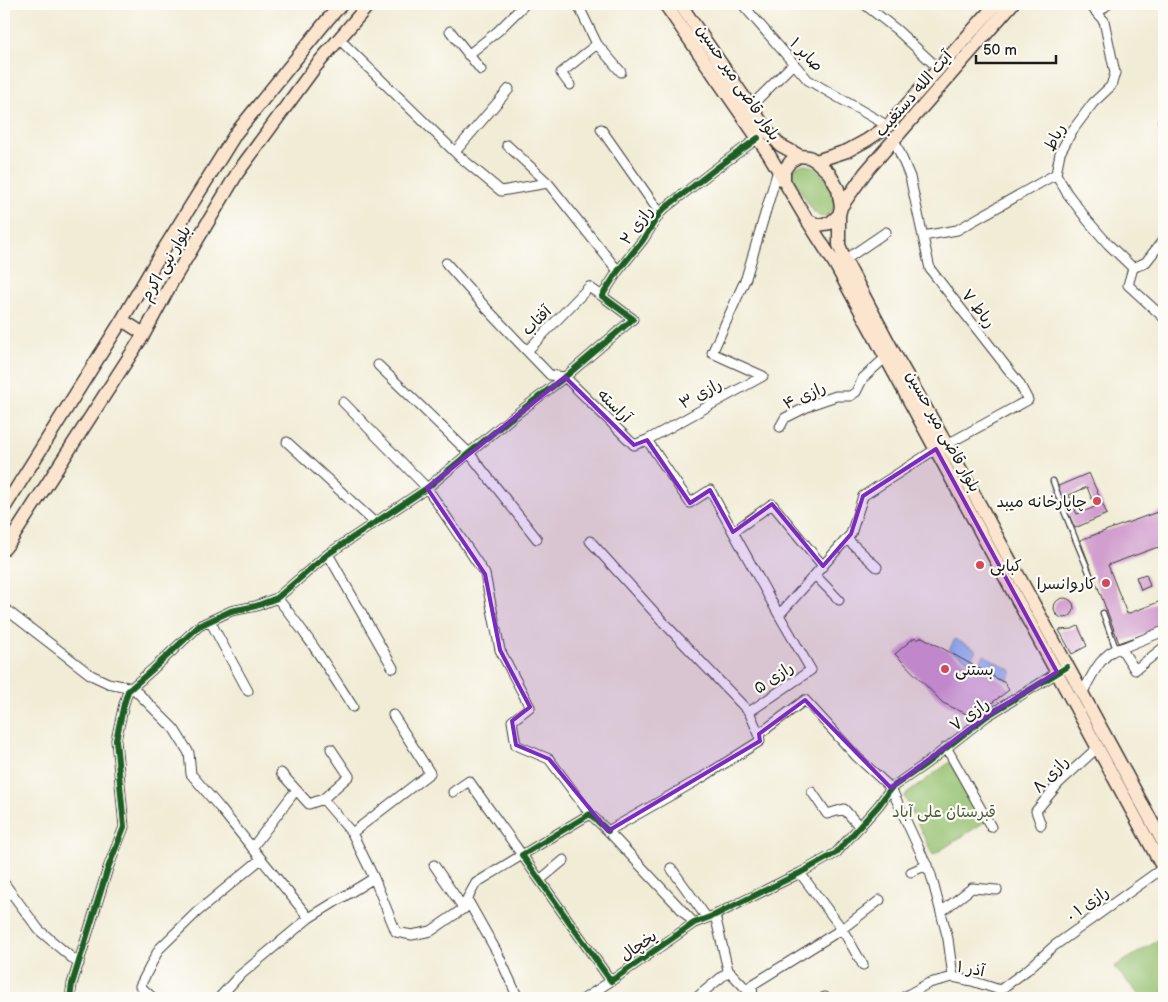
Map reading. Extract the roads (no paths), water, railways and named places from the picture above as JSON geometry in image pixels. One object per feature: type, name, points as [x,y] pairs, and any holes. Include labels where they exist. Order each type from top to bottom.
[{"type":"main road","name":"بلوار نبی اکرم","points":[[4,508],[236,133],[342,4]]},
{"type":"main road","name":"بلوار نبی اکرم","points":[[4,549],[144,334],[172,282],[238,172],[315,67],[369,4]]},
{"type":"main road","name":"بلوار قاضی میر حسین","points":[[666,4],[758,138],[781,175]]},
{"type":"main road","name":"بلوار قاضی میر حسین","points":[[680,4],[768,132],[780,144],[800,156]]},
{"type":"main road","name":"آیت الله دستغیب","points":[[816,161],[847,151],[888,126],[996,4]]},
{"type":"main road","name":"آیت الله دستغیب","points":[[840,211],[865,173],[1012,4]]},
{"type":"main road","points":[[800,156],[809,157],[816,161],[830,173],[838,189],[840,211],[830,223],[818,225],[807,220],[781,175],[791,161],[800,156]]},
{"type":"main road","name":"بلوار قاضی میر حسین","points":[[840,211],[839,245],[845,260],[941,447],[1062,670],[1098,748],[1164,869]]},
{"type":"main road","name":"بلوار قاضی میر حسین","points":[[807,220],[835,264],[886,357],[941,447]]},
{"type":"main road","points":[[122,320],[144,334]]},
{"type":"main road","name":"بلوار قاضی میر حسین","points":[[1062,670],[1082,694],[1164,844]]},
{"type":"street","points":[[468,54],[498,31],[525,4]]},
{"type":"street","points":[[576,4],[579,6],[596,44],[621,72]]},
{"type":"street","name":"صابر ۱","points":[[742,4],[808,80],[888,126]]},
{"type":"street","points":[[864,4],[897,30],[939,69]]},
{"type":"street","name":"رباط","points":[[1089,4],[1104,21],[1115,73],[1110,86],[1093,103],[1072,131],[1060,153],[1056,174],[1066,193],[1088,221],[1133,268]]},
{"type":"street","points":[[1098,13],[1108,4]]},
{"type":"street","points":[[450,30],[481,70]]},
{"type":"street","points":[[339,39],[455,152],[501,191],[548,183]]},
{"type":"street","points":[[570,85],[561,73],[596,44]]},
{"type":"street","points":[[750,107],[794,64]]},
{"type":"street","points":[[455,152],[509,89]]},
{"type":"street","points":[[601,130],[660,213]]},
{"type":"street","name":"رازی ۲","points":[[602,296],[618,271],[643,240],[660,213],[758,138]]},
{"type":"street","name":"رباط ۷","points":[[894,139],[910,177],[930,269],[1019,383],[1028,400],[941,447]]},
{"type":"street","points":[[507,145],[548,183],[618,271]]},
{"type":"street","points":[[923,236],[957,230],[1056,174]]},
{"type":"street","name":"رازی ۳","points":[[647,440],[763,376],[712,353],[746,278],[781,175]]},
{"type":"street","points":[[845,260],[886,232]]},
{"type":"street","points":[[1164,239],[1146,262],[1133,268],[1128,285],[1164,318]]},
{"type":"street","points":[[446,264],[527,351]]},
{"type":"street","name":"آفتاب","points":[[565,377],[550,375],[527,351],[590,287],[602,296]]},
{"type":"street","points":[[70,998],[72,984],[108,868],[124,827],[116,740],[128,691],[199,626],[231,611],[256,606],[277,598],[328,554],[427,488],[510,419],[565,377],[633,319],[602,296]]},
{"type":"street","name":"رازی ۴","points":[[780,427],[785,418],[813,404],[836,396],[850,396],[856,392],[863,378],[886,357]]},
{"type":"street","points":[[378,366],[469,453],[536,539]]},
{"type":"street","name":"آراسته","points":[[565,377],[634,445],[647,440]]},
{"type":"street","points":[[343,402],[427,488],[485,574],[500,650],[530,707],[512,721],[516,745],[549,759],[590,814],[694,923]]},
{"type":"street","points":[[647,440],[690,503],[710,490],[779,615],[852,534],[863,496],[941,447]]},
{"type":"street","points":[[287,442],[374,522]]},
{"type":"street","points":[[733,532],[772,504],[823,566]]},
{"type":"street","points":[[847,539],[877,567]]},
{"type":"street","points":[[590,541],[665,624],[749,712]]},
{"type":"street","points":[[328,554],[393,668]]},
{"type":"street","points":[[815,576],[839,600]]},
{"type":"street","points":[[277,598],[293,617],[353,707]]},
{"type":"street","points":[[4,608],[91,675],[108,683],[132,688],[174,729],[189,753],[191,774],[309,918]]},
{"type":"street","name":"رازی ۵","points":[[760,734],[749,712],[811,670],[779,615]]},
{"type":"street","points":[[210,621],[248,691]]},
{"type":"street","points":[[1082,694],[1102,660],[1118,648],[1164,631]]},
{"type":"street","points":[[1118,648],[1135,670],[1164,647]]},
{"type":"street","name":"رازی ۷","points":[[891,788],[927,763],[987,716],[1062,670]]},
{"type":"street","points":[[608,831],[703,777],[760,740],[760,734],[805,700],[857,757],[891,788],[931,875],[948,939],[953,978]]},
{"type":"street","points":[[352,833],[430,774],[393,715]]},
{"type":"street","points":[[946,748],[991,827]]},
{"type":"street","name":"رازی ۸","points":[[1042,825],[1036,811],[1059,784],[1098,748]]},
{"type":"street","points":[[281,773],[309,804],[323,799],[350,776],[331,749]]},
{"type":"street","name":"یخچال","points":[[453,792],[469,781],[611,981]]},
{"type":"street","name":"یخچال","points":[[584,998],[694,923],[711,917],[836,853],[879,805],[891,788]]},
{"type":"street","points":[[252,848],[296,790]]},
{"type":"street","points":[[812,792],[827,814],[844,808],[860,827]]},
{"type":"street","points":[[323,799],[352,833],[374,878],[396,932],[412,935],[431,931],[467,906]]},
{"type":"street","points":[[467,906],[467,899],[476,883],[590,814]]},
{"type":"street","points":[[153,998],[140,986],[159,949],[197,912],[261,859]]},
{"type":"street","points":[[540,880],[564,860]]},
{"type":"street","points":[[434,865],[467,906],[498,954],[518,998]]},
{"type":"street","points":[[911,872],[927,865]]},
{"type":"street","points":[[671,868],[711,917],[729,970],[752,996]]},
{"type":"street","name":"رازی ۱ ۰","points":[[1031,966],[1054,946],[1164,869]]},
{"type":"street","points":[[800,873],[842,929],[863,965]]},
{"type":"street","points":[[219,998],[238,976],[309,918],[374,878]]},
{"type":"street","points":[[4,883],[39,930],[79,964]]},
{"type":"street","points":[[941,912],[972,888],[997,890]]},
{"type":"street","points":[[752,996],[752,986],[842,929],[880,900]]},
{"type":"street","name":"آذر ۱","points":[[902,998],[929,983],[953,978],[972,981],[1000,990],[1031,966]]},
{"type":"street","points":[[696,998],[729,970]]},
{"type":"lane","points":[[1053,481],[1090,577]]},
{"type":"lane","points":[[1103,613],[1118,648]]},
{"type":"water","points":[[955,639],[976,650],[970,661],[949,650]]},
{"type":"water","points":[[984,655],[1012,671],[1007,681],[978,665]]},
{"type":"place","name":"چاپارخانه میبد","points":[[1097,501]]},
{"type":"place","name":"کبابی","points":[[980,565]]},
{"type":"place","name":"کاروانسرا","points":[[1106,583]]},
{"type":"place","name":"بستنی","points":[[945,669]]},
{"type":"park label","name":"قبرستان علی آباد","points":[[944,811]]}]
